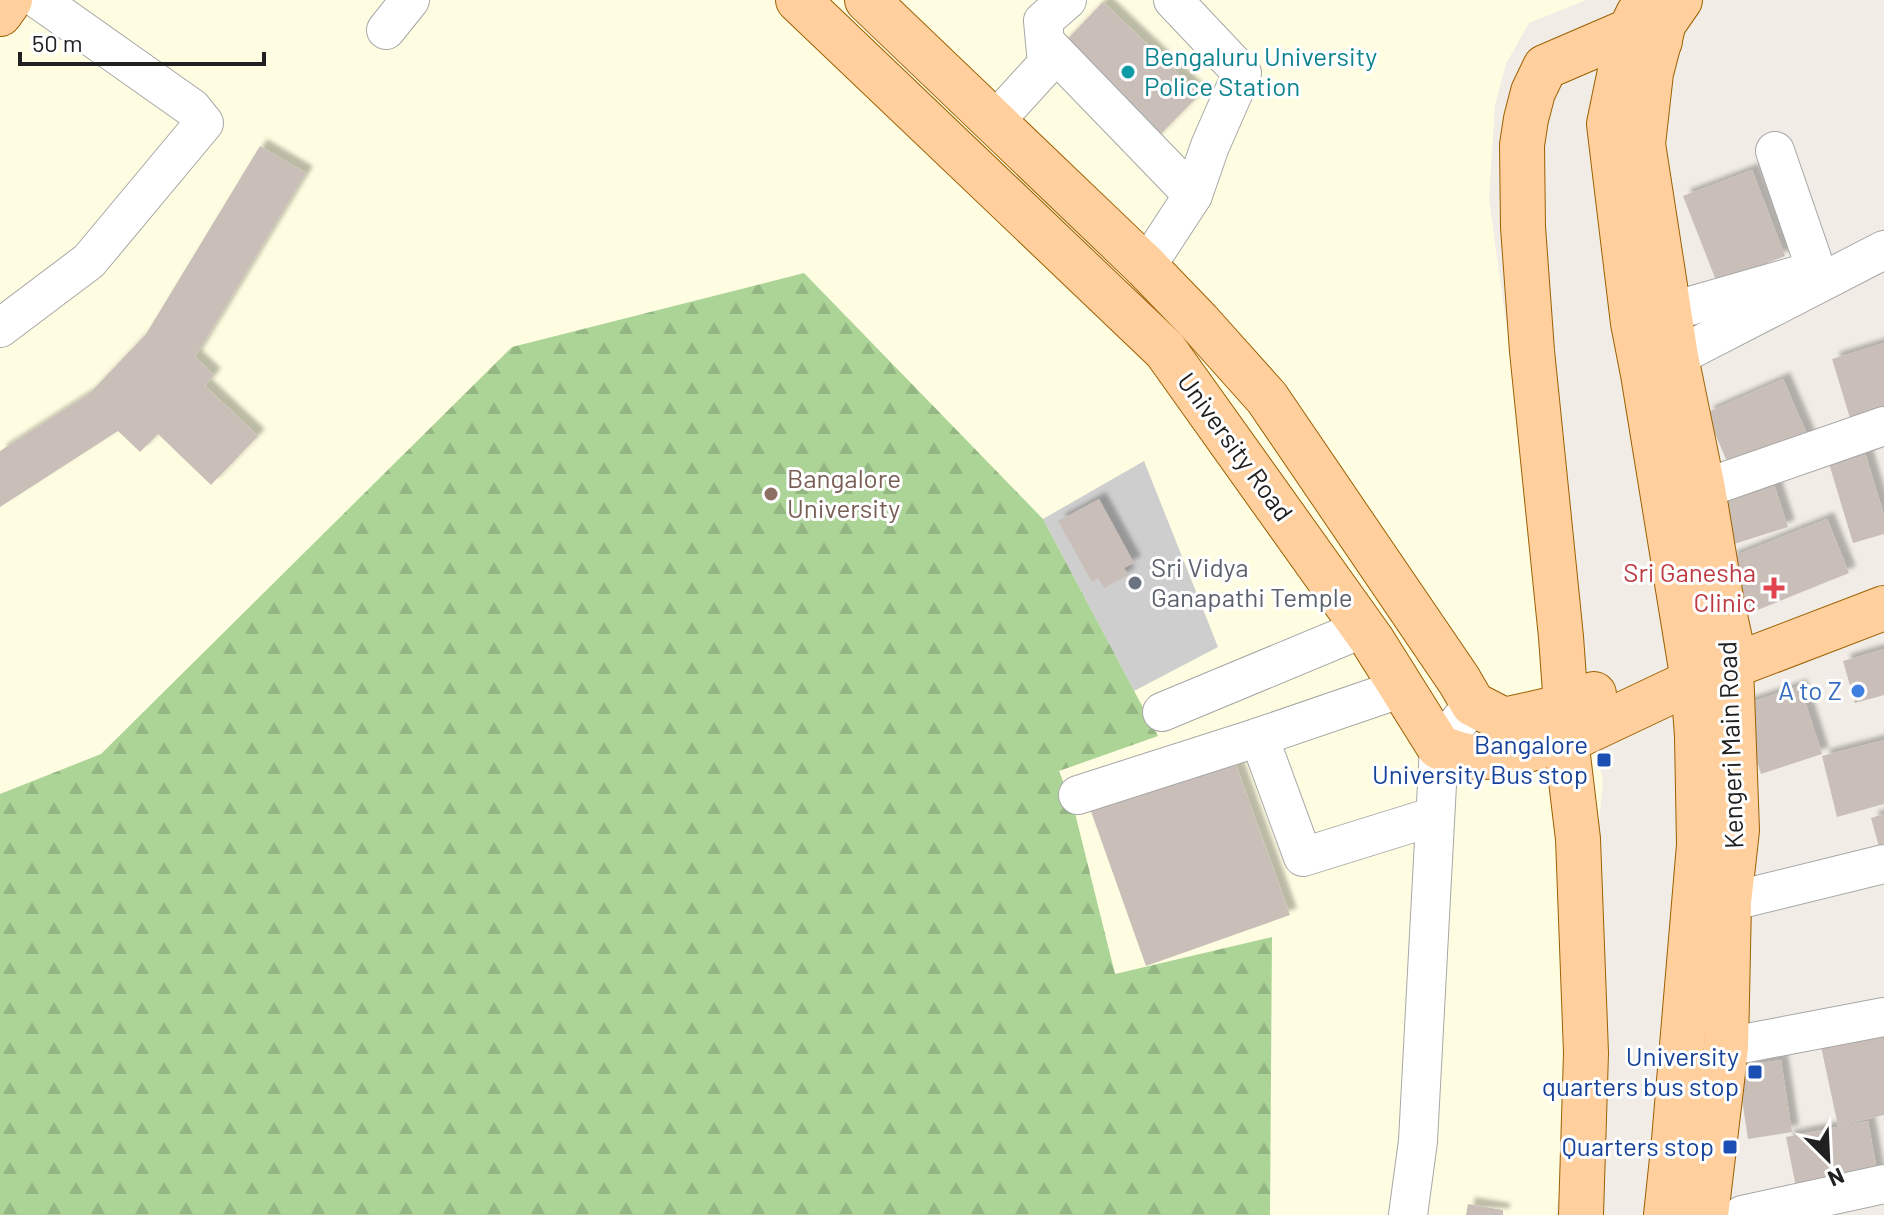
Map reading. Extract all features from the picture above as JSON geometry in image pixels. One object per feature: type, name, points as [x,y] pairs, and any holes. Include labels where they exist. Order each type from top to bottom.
[{"type":"main road","points":[[0,14],[10,0]]},
{"type":"main road","name":"University Road","points":[[798,0],[1165,350],[1352,612],[1439,747]]},
{"type":"main road","name":"Kengeri Main Road","points":[[1680,0],[1664,23],[1645,24],[1627,37],[1609,124],[1633,323],[1711,661],[1737,830],[1729,902],[1726,1047],[1706,1215]]},
{"type":"main road","points":[[856,56],[878,10]]},
{"type":"main road","name":"University Road","points":[[878,10],[1146,267],[1267,398],[1473,704]]},
{"type":"main road","points":[[1581,1215],[1586,1038],[1578,839],[1532,351],[1523,227],[1522,145],[1533,92],[1545,67],[1645,24]]},
{"type":"main road","name":"Kengeri Main Road","points":[[1645,24],[1651,73],[1643,144],[1676,357],[1721,598],[1697,736],[1699,845],[1666,1215]]},
{"type":"main road","points":[[1352,612],[1382,567]]},
{"type":"main road","points":[[1439,747],[1473,758],[1504,755],[1566,722],[1711,661],[1884,582]]},
{"type":"main road","points":[[1711,661],[1884,608]]},
{"type":"main road","points":[[1473,704],[1504,720],[1566,722]]},
{"type":"street","points":[[0,328],[89,261],[204,123],[192,108],[39,0]]},
{"type":"street","points":[[386,30],[410,0]]},
{"type":"street","points":[[995,121],[1047,64],[1043,21],[1067,0]]},
{"type":"street","points":[[1146,267],[1193,195],[1210,146],[1242,73],[1173,0]]},
{"type":"street","points":[[1046,43],[1193,195]]},
{"type":"street","points":[[1669,312],[1816,270],[1775,151]]},
{"type":"street","points":[[1676,357],[1884,250]]},
{"type":"street","points":[[1703,489],[1884,426]]},
{"type":"street","points":[[1162,712],[1352,612]]},
{"type":"street","points":[[1078,795],[1402,688]]},
{"type":"street","points":[[1408,1215],[1418,1141],[1439,747],[1473,704]]},
{"type":"street","points":[[1259,737],[1303,857],[1435,816]]},
{"type":"street","points":[[1729,902],[1884,864]]},
{"type":"street","points":[[1726,1047],[1884,1017]]},
{"type":"street","points":[[1742,1215],[1884,1184]]},
{"type":"shaded area","name":"Bangalore University","points":[[0,0],[1586,0],[1529,23],[1506,64],[1495,105],[1489,199],[1505,316],[1603,781],[1564,1164],[1556,1215],[0,1215]]},
{"type":"shaded area","name":"Sri Vidya Ganapathi Temple","points":[[1144,461],[1218,647],[1134,691],[1043,519]]},
{"type":"green space","points":[[804,273],[1043,519],[1158,736],[1059,771],[1074,809],[1115,974],[1272,937],[1270,1215],[0,1215],[0,794],[101,754],[512,347]]},
{"type":"building","name":"Bengaluru University Police Station","points":[[1103,2],[1200,94],[1152,143],[1056,51]]},
{"type":"building","points":[[260,146],[306,173],[195,357],[214,375],[205,386],[258,436],[211,485],[158,434],[140,452],[118,431],[0,507],[0,451],[89,394],[146,334]]},
{"type":"building","points":[[1752,170],[1785,256],[1717,283],[1683,196]]},
{"type":"building","points":[[1884,343],[1884,408],[1850,418],[1832,359]]},
{"type":"building","points":[[1783,379],[1809,439],[1732,473],[1706,413]]},
{"type":"building","points":[[1863,446],[1884,515],[1884,534],[1853,543],[1827,457]]},
{"type":"building","points":[[1771,475],[1788,527],[1734,544],[1718,493]]},
{"type":"building","points":[[1099,499],[1134,563],[1124,568],[1128,575],[1104,588],[1098,578],[1092,582],[1058,521]]},
{"type":"building","points":[[1827,519],[1849,573],[1750,613],[1729,558]]},
{"type":"building","points":[[1884,649],[1884,695],[1855,703],[1843,661]]},
{"type":"building","points":[[1800,686],[1822,754],[1761,774],[1739,706]]},
{"type":"building","points":[[1884,740],[1884,804],[1837,817],[1822,756]]},
{"type":"building","points":[[1232,754],[1290,915],[1146,966],[1089,806]]},
{"type":"building","points":[[1884,814],[1884,845],[1879,847],[1871,818]]},
{"type":"building","points":[[1884,1029],[1884,1115],[1838,1126],[1820,1042]]},
{"type":"building","points":[[1781,1060],[1792,1132],[1748,1139],[1737,1066]]},
{"type":"building","points":[[1868,1121],[1878,1176],[1797,1192],[1786,1137]]},
{"type":"building","points":[[1468,1204],[1503,1210],[1503,1215],[1466,1215]]},
{"type":"place","name":"Bengaluru University Police Station","points":[[1128,72]]},
{"type":"place","name":"Bangalore University","points":[[771,494]]},
{"type":"place","name":"Sri Vidya Ganapathi Temple","points":[[1135,583]]},
{"type":"place","name":"Sri Ganesha Clinic","points":[[1774,588]]},
{"type":"place","name":"A to Z","points":[[1858,691]]},
{"type":"place","name":"Bangalore University Bus stop","points":[[1604,760]]},
{"type":"place","name":"University quarters bus stop","points":[[1755,1072]]},
{"type":"place","name":"Quarters stop","points":[[1730,1147]]}]
